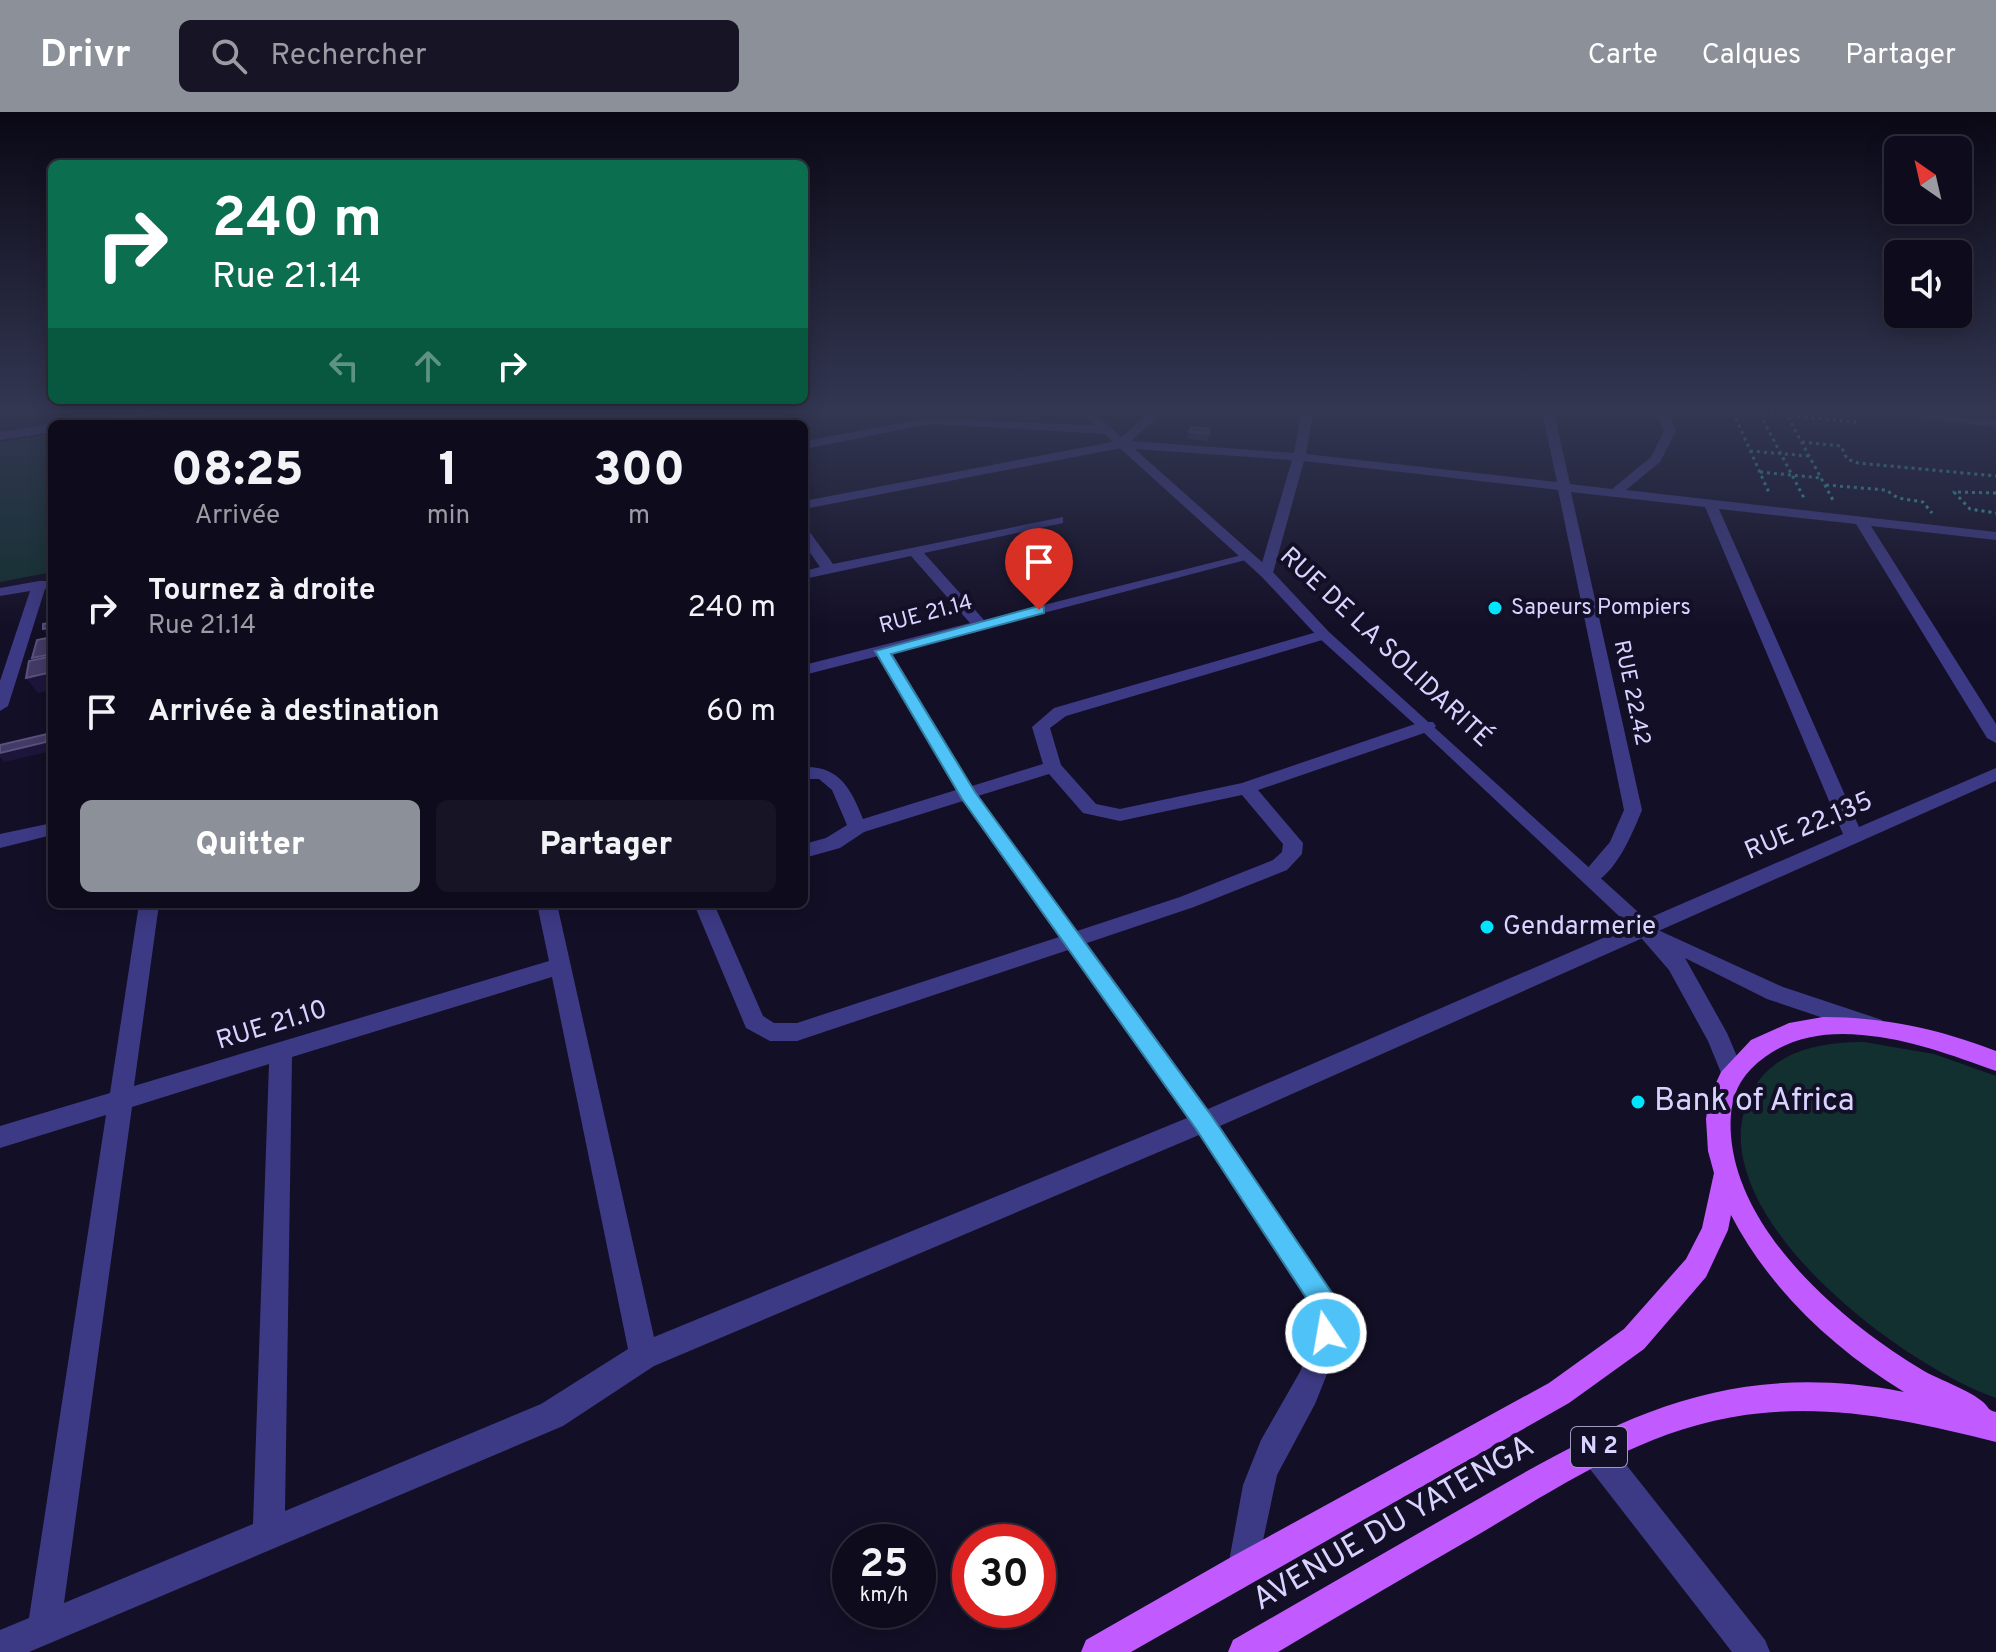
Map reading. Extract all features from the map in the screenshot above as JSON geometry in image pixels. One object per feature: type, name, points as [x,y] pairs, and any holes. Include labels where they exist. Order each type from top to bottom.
[{"type":"main road","name":"N 2","points":[[1996,1053],[1879,1028],[1836,1026],[1798,1031],[1766,1043],[1732,1073],[1719,1107],[1719,1139],[1726,1174],[1751,1227],[1770,1255],[1820,1311],[1885,1363],[1996,1425]]},
{"type":"main road","name":"N 2","points":[[1958,1046],[1996,1061]]},
{"type":"main road","name":"AVENUE DU YATENGA","points":[[1098,1652],[1244,1567],[1559,1393],[1634,1339],[1696,1268],[1715,1230],[1726,1174]]},
{"type":"main road","name":"AVENUE DU YATENGA","points":[[1245,1652],[1594,1449],[1664,1417],[1730,1402],[1815,1396],[1887,1401],[1996,1425]]},
{"type":"street","points":[[808,504],[914,484]]},
{"type":"street","name":"RUE DE LA SOLIDARITÉ","points":[[1165,484],[1266,573],[1324,635],[1427,726],[1643,927],[1677,964],[1719,1040],[1732,1073]]},
{"type":"street","points":[[1266,573],[1291,484]]},
{"type":"street","points":[[1530,484],[1996,536]]},
{"type":"street","name":"RUE 22.42","points":[[1565,484],[1633,810],[1618,845],[1590,877]]},
{"type":"street","points":[[1615,493],[1626,484]]},
{"type":"street","points":[[1710,503],[1854,837]]},
{"type":"street","points":[[808,574],[1058,520]]},
{"type":"street","points":[[1861,521],[1996,738]]},
{"type":"street","points":[[808,540],[829,569]]},
{"type":"street","points":[[914,551],[980,625]]},
{"type":"street","name":"RUE 21.14","points":[[808,669],[1246,558]]},
{"type":"street","points":[[0,592],[45,584]]},
{"type":"street","points":[[0,706],[45,584]]},
{"type":"street","points":[[1324,635],[1060,712],[1041,727],[1053,767],[1090,809],[1120,815],[1246,788],[1427,726]]},
{"type":"street","points":[[883,651],[968,795],[1204,1122],[1323,1301],[1326,1333],[1313,1381],[1262,1474],[1244,1567]]},
{"type":"street","points":[[808,850],[833,843],[857,827],[1053,767]]},
{"type":"street","points":[[808,773],[825,772],[835,777],[857,827]]},
{"type":"street","name":"RUE 22.135","points":[[0,1647],[552,1415],[644,1356],[1204,1122],[1996,774]]},
{"type":"street","points":[[706,908],[754,1022],[770,1032],[797,1032],[1187,902],[1280,865],[1292,854],[1293,843],[1246,788]]},
{"type":"street","points":[[0,841],[48,830]]},
{"type":"street","points":[[44,1628],[148,908]]},
{"type":"street","points":[[548,908],[644,1356]]},
{"type":"street","name":"RUE DE LA SOLIDARITÉ","points":[[1643,927],[1689,954],[1775,993],[1879,1028]]},
{"type":"street","name":"RUE 21.10","points":[[0,1137],[560,966]]},
{"type":"street","points":[[269,1534],[281,1053]]},
{"type":"street","points":[[1594,1449],[1753,1652]]},
{"type":"path","points":[[1765,484],[1775,510]]},
{"type":"path","points":[[1796,484],[1804,499]]},
{"type":"path","points":[[1834,502],[1826,485],[1886,490],[1898,498],[1923,502]]},
{"type":"path","points":[[1996,493],[1954,492],[1970,509],[1996,513]]},
{"type":"green space","points":[[0,484],[48,484],[48,573],[0,582]]},
{"type":"green space","points":[[1864,1042],[1934,1054],[1996,1076],[1996,1398],[1956,1380],[1910,1353],[1861,1318],[1816,1276],[1777,1231],[1751,1184],[1741,1136],[1752,1091],[1761,1077],[1786,1057],[1800,1051],[1832,1044]]},
{"type":"building","points":[[48,638],[48,655],[32,658],[37,640]]},
{"type":"building","points":[[48,657],[48,673],[26,678],[29,661]]},
{"type":"building","points":[[47,734],[46,742],[0,753],[0,745]]},
{"type":"place","name":"Sapeurs Pompiers","points":[[1495,608]]},
{"type":"place","name":"Gendarmerie","points":[[1487,927]]},
{"type":"place","name":"Bank of Africa","points":[[1638,1102]]},
{"type":"route","points":[[1039,610],[883,651],[968,795],[1204,1122],[1323,1301],[1326,1333]]}]
